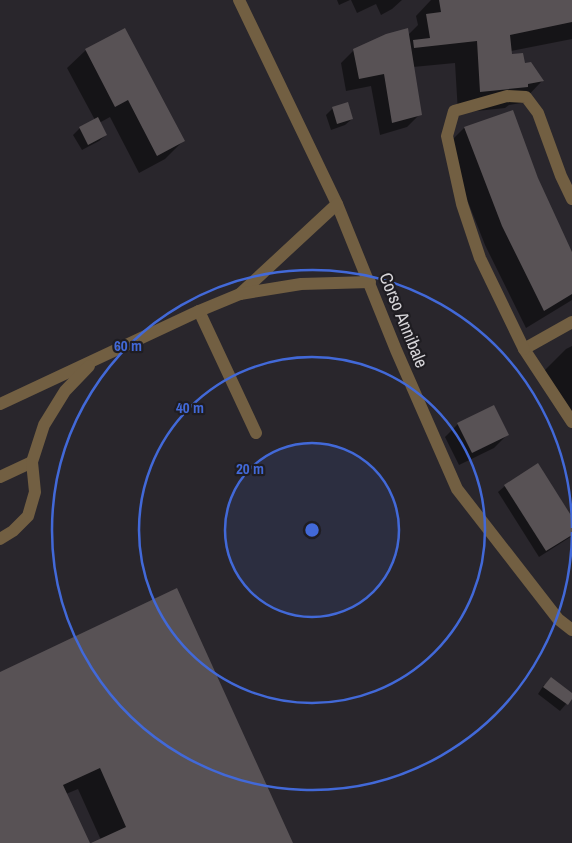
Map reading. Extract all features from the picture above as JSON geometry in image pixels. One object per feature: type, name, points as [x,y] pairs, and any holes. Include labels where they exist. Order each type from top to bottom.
[{"type":"street","name":"Corso Annibale","points":[[239,0],[338,204],[396,350],[457,489],[558,619],[572,630]]},
{"type":"street","points":[[572,199],[561,176],[538,113],[526,97],[507,96],[454,111],[447,136],[462,204],[480,258],[524,349],[572,422]]},
{"type":"street","points":[[240,294],[338,204]]},
{"type":"street","points":[[0,404],[198,311],[240,294],[301,284],[370,282]]},
{"type":"street","points":[[198,311],[256,433]]},
{"type":"street","points":[[524,349],[572,322]]},
{"type":"street","points":[[0,539],[13,531],[28,516],[35,492],[32,462],[44,425],[65,391],[93,361]]},
{"type":"street","points":[[0,477],[32,462]]},
{"type":"building","points":[[439,0],[572,0],[572,22],[510,35],[512,54],[523,53],[525,63],[531,62],[544,81],[528,84],[528,87],[480,92],[477,41],[414,48],[413,40],[430,38],[426,14],[441,12]]},
{"type":"building","points":[[125,28],[185,141],[157,156],[128,100],[115,107],[85,49]]},
{"type":"building","points":[[408,28],[422,115],[392,123],[384,74],[359,79],[353,49],[386,34]]},
{"type":"building","points":[[348,102],[353,119],[337,124],[332,107]]},
{"type":"building","points":[[513,110],[538,178],[572,252],[572,294],[544,311],[502,226],[464,127]]},
{"type":"building","points":[[98,117],[107,135],[88,145],[79,127]]},
{"type":"building","points":[[494,405],[509,435],[472,453],[457,423]]},
{"type":"building","points":[[538,463],[572,517],[572,535],[546,551],[504,485]]},
{"type":"building","points":[[177,588],[293,843],[91,843],[126,827],[100,768],[63,785],[90,843],[0,843],[0,672]]},
{"type":"building","points":[[551,677],[572,693],[572,699],[568,705],[543,687]]}]
